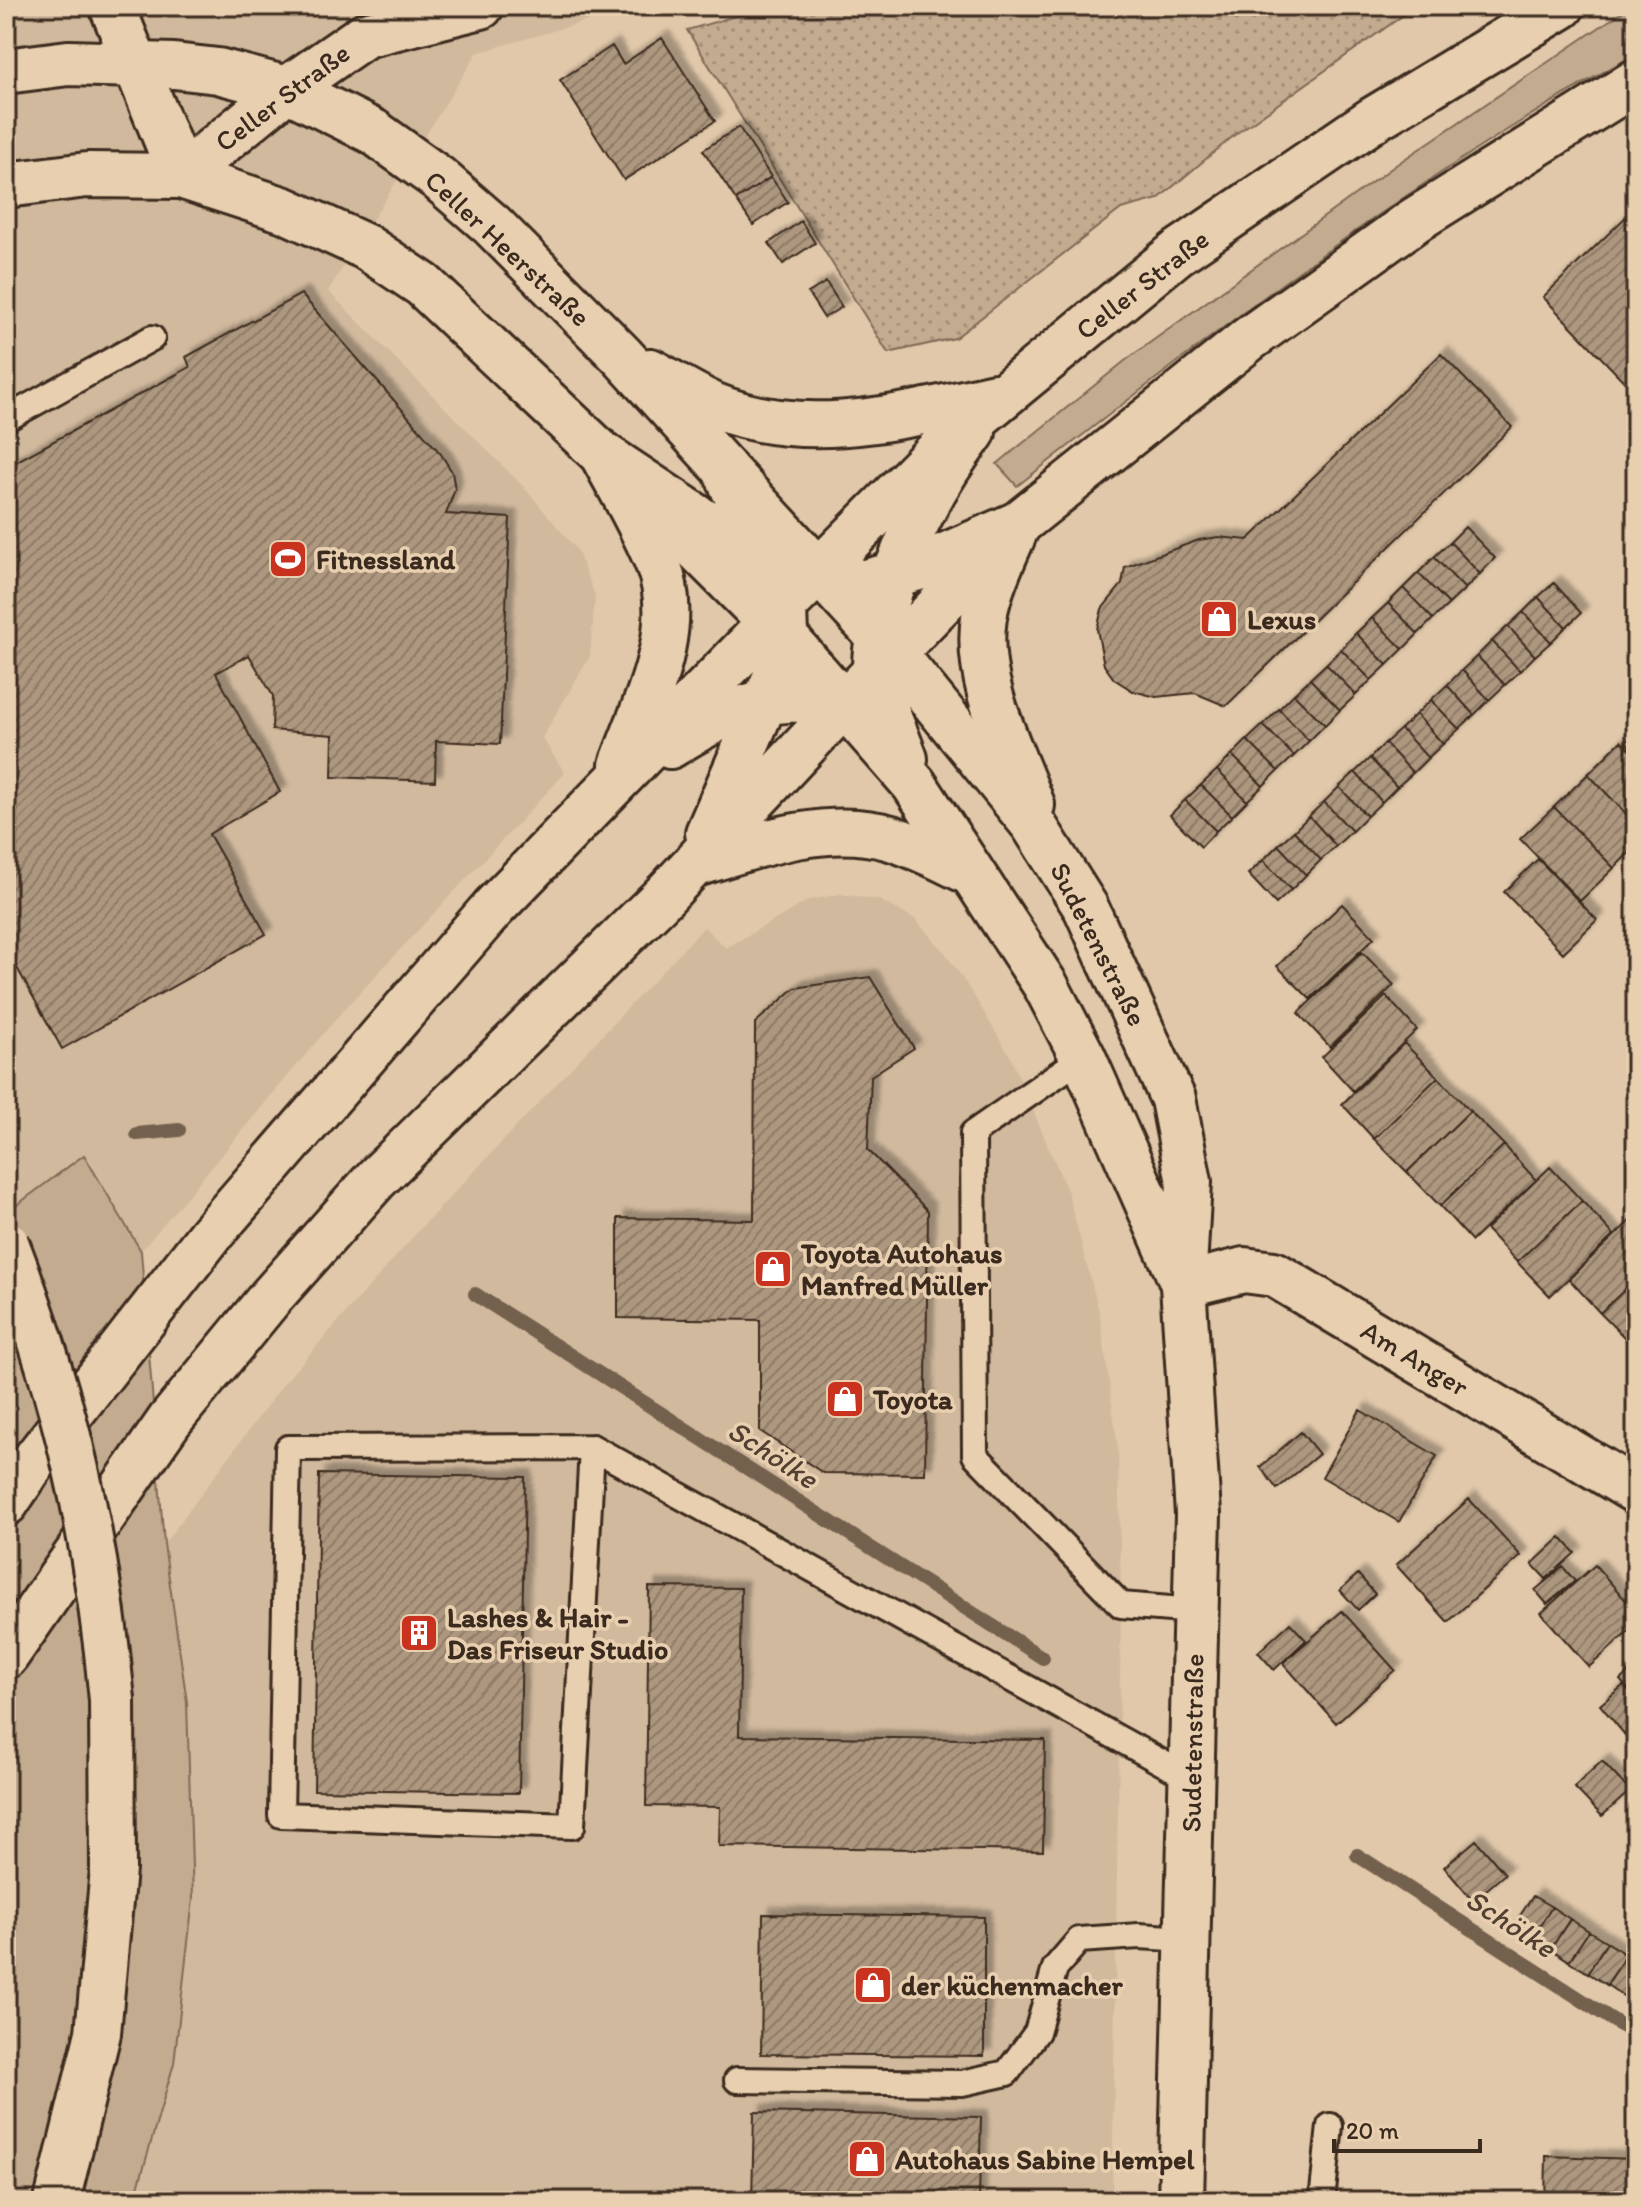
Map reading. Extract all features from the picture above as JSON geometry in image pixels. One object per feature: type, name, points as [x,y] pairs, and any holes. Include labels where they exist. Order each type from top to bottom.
[{"type":"main road","points":[[112,6],[181,176]]},
{"type":"main road","name":"Celler Straße","points":[[181,176],[287,89],[365,35],[481,6]]},
{"type":"main road","name":"Celler Straße","points":[[617,779],[799,600],[946,443],[1001,395],[1177,253],[1268,189],[1374,119],[1562,6]]},
{"type":"main road","name":"Celler Heerstraße","points":[[6,71],[68,63],[135,64],[218,71],[287,89],[374,132],[438,178],[492,225],[622,356],[725,469],[799,600],[846,702]]},
{"type":"main road","points":[[6,1656],[170,1420],[271,1297],[376,1179],[694,864],[1018,524],[1249,339],[1415,220],[1636,82]]},
{"type":"main road","name":"Celler Heerstraße","points":[[6,185],[87,175],[181,176],[285,210],[392,263],[446,306],[602,454],[884,667]]},
{"type":"main road","points":[[622,356],[714,405],[774,422],[825,426],[876,421],[1001,395]]},
{"type":"main road","points":[[914,784],[884,667],[892,576],[924,506],[957,454],[1001,395]]},
{"type":"main road","points":[[602,454],[762,557],[799,600]]},
{"type":"main road","points":[[602,454],[658,565],[666,598],[665,634],[657,665],[617,779]]},
{"type":"main road","points":[[725,469],[762,557]]},
{"type":"main road","points":[[799,600],[892,576],[1018,524]]},
{"type":"main road","points":[[1018,524],[984,614],[985,665],[989,693],[1049,849]]},
{"type":"main road","points":[[694,864],[779,669],[799,600]]},
{"type":"main road","points":[[884,667],[938,749],[1049,849]]},
{"type":"main road","name":"Sudetenstraße","points":[[884,667],[1049,849],[1086,908],[1173,1099],[1189,1182],[1183,1285],[1198,1514],[1181,2201]]},
{"type":"main road","points":[[6,1503],[37,1457],[210,1235],[493,908],[617,779],[727,713],[766,699],[808,697],[846,702]]},
{"type":"main road","name":"Sudetenstraße","points":[[846,702],[914,784],[1046,986],[1083,1057],[1183,1285]]},
{"type":"main road","points":[[694,864],[803,836],[862,833],[916,848],[971,873]]},
{"type":"main road","points":[[6,1243],[33,1313],[84,1495],[103,1597],[112,1700],[113,1869],[98,2033],[57,2201]]},
{"type":"main road","name":"Am Anger","points":[[1183,1285],[1244,1270],[1274,1274],[1636,1491]]},
{"type":"lane","points":[[6,419],[152,338]]},
{"type":"lane","points":[[1083,1057],[973,1133],[975,1455],[1121,1605],[1195,1611]]},
{"type":"lane","points":[[592,1447],[572,1826],[281,1815],[288,1448],[592,1447],[1190,1778]]},
{"type":"lane","points":[[737,2080],[962,2083],[1007,2073],[1037,2032],[1055,1968],[1079,1940],[1139,1936],[1187,1939]]},
{"type":"lane","points":[[1322,2201],[1330,2126]]},
{"type":"shaded area","points":[[6,6],[639,6],[477,53],[328,291],[522,485],[577,550],[595,596],[590,656],[542,738],[565,773],[339,1015],[141,1251],[84,1155],[6,1213]]},
{"type":"shaded area","points":[[770,6],[1425,6],[1405,14],[1237,133],[1158,199],[1121,209],[955,338],[888,353],[687,30]]},
{"type":"shaded area","points":[[1631,6],[1636,6],[1636,54],[1555,100],[1396,203],[1242,314],[1017,486],[997,464],[1126,360],[1400,162]]},
{"type":"shaded area","points":[[840,894],[879,900],[915,919],[946,954],[971,991],[1010,1056],[1068,1193],[1100,1315],[1118,1449],[1121,1605],[1112,2201],[134,2201],[174,2063],[187,1702],[164,1544],[284,1383],[421,1228],[704,927],[726,948],[809,900]]},
{"type":"shaded area","points":[[84,1155],[141,1251],[164,1544],[187,1702],[193,1899],[174,2063],[134,2201],[6,2201],[6,1213]]},
{"type":"building","points":[[662,38],[715,121],[624,180],[560,80],[612,46],[623,64]]},
{"type":"building","points":[[739,127],[771,177],[736,200],[703,150]]},
{"type":"building","points":[[771,177],[788,202],[753,225],[736,200]]},
{"type":"building","points":[[1636,207],[1636,394],[1543,297]]},
{"type":"building","points":[[801,221],[815,243],[783,264],[769,243]]},
{"type":"building","points":[[826,282],[842,307],[824,318],[808,293]]},
{"type":"building","points":[[301,294],[441,454],[452,472],[455,489],[446,514],[510,518],[500,744],[436,741],[435,781],[332,777],[333,735],[272,730],[273,696],[249,655],[216,673],[280,792],[209,834],[266,934],[62,1049],[6,948],[6,467],[190,367],[186,357]]},
{"type":"building","points":[[1441,354],[1512,427],[1226,706],[1195,693],[1156,697],[1133,691],[1114,679],[1104,665],[1097,629],[1102,609],[1122,584],[1125,567],[1199,540],[1218,537],[1248,540]]},
{"type":"building","points":[[1465,527],[1495,558],[1480,574],[1450,542]]},
{"type":"building","points":[[1450,542],[1480,574],[1465,589],[1434,557]]},
{"type":"building","points":[[1434,557],[1465,589],[1449,604],[1418,573]]},
{"type":"building","points":[[1418,573],[1449,604],[1433,619],[1403,588]]},
{"type":"building","points":[[1554,583],[1581,613],[1566,627],[1538,597]]},
{"type":"building","points":[[1403,588],[1433,619],[1418,634],[1388,603]]},
{"type":"building","points":[[1538,597],[1566,627],[1551,642],[1523,612]]},
{"type":"building","points":[[1388,603],[1418,634],[1403,649],[1372,618]]},
{"type":"building","points":[[1523,612],[1551,642],[1535,656],[1508,626]]},
{"type":"building","points":[[1372,618],[1403,649],[1387,665],[1356,633]]},
{"type":"building","points":[[1508,626],[1535,656],[1520,671],[1492,641]]},
{"type":"building","points":[[1356,633],[1387,665],[1371,680],[1341,649]]},
{"type":"building","points":[[1492,641],[1520,671],[1505,685],[1477,656]]},
{"type":"building","points":[[1341,649],[1371,680],[1356,695],[1326,664]]},
{"type":"building","points":[[1477,656],[1505,685],[1489,700],[1462,670]]},
{"type":"building","points":[[1326,664],[1356,695],[1340,710],[1310,679]]},
{"type":"building","points":[[1462,670],[1489,700],[1474,715],[1447,685]]},
{"type":"building","points":[[1310,679],[1340,710],[1325,725],[1294,694]]},
{"type":"building","points":[[1447,685],[1474,715],[1459,729],[1431,700]]},
{"type":"building","points":[[1294,694],[1325,725],[1309,741],[1279,709]]},
{"type":"building","points":[[1431,700],[1459,729],[1443,744],[1416,714]]},
{"type":"building","points":[[1279,709],[1309,741],[1294,756],[1263,725]]},
{"type":"building","points":[[1416,714],[1443,744],[1428,758],[1401,729]]},
{"type":"building","points":[[1263,725],[1294,756],[1278,771],[1247,740]]},
{"type":"building","points":[[1401,729],[1428,758],[1413,773],[1385,743]]},
{"type":"building","points":[[1636,733],[1636,753],[1626,742]]},
{"type":"building","points":[[1247,740],[1278,771],[1263,786],[1232,755]]},
{"type":"building","points":[[1621,741],[1636,756],[1636,824],[1588,774]]},
{"type":"building","points":[[1385,743],[1413,773],[1397,787],[1370,758]]},
{"type":"building","points":[[1232,755],[1263,786],[1247,801],[1217,770]]},
{"type":"building","points":[[1370,758],[1397,787],[1382,802],[1355,772]]},
{"type":"building","points":[[1217,770],[1247,801],[1232,816],[1201,785]]},
{"type":"building","points":[[1355,772],[1382,802],[1367,816],[1339,787]]},
{"type":"building","points":[[1588,774],[1636,824],[1636,846],[1614,868],[1554,807]]},
{"type":"building","points":[[1201,785],[1232,816],[1216,831],[1185,800]]},
{"type":"building","points":[[1339,787],[1367,816],[1352,831],[1324,802]]},
{"type":"building","points":[[1185,800],[1216,831],[1201,847],[1170,815]]},
{"type":"building","points":[[1324,802],[1352,831],[1336,846],[1309,816]]},
{"type":"building","points":[[1554,807],[1614,868],[1580,901],[1520,839]]},
{"type":"building","points":[[1309,816],[1336,846],[1321,860],[1294,831]]},
{"type":"building","points":[[1294,831],[1321,860],[1306,875],[1278,845]]},
{"type":"building","points":[[1278,845],[1306,875],[1291,890],[1263,860]]},
{"type":"building","points":[[1538,859],[1597,920],[1563,953],[1504,892]]},
{"type":"building","points":[[1263,860],[1291,890],[1276,904],[1248,874]]},
{"type":"building","points":[[1342,904],[1374,938],[1310,999],[1277,966]]},
{"type":"building","points":[[1362,952],[1394,985],[1330,1047],[1298,1013]]},
{"type":"building","name":"Toyota Autohaus Manfred Müller","points":[[870,977],[914,1048],[871,1076],[868,1150],[928,1211],[925,1474],[823,1473],[760,1431],[760,1320],[618,1318],[618,1218],[754,1220],[755,1023],[795,988]]},
{"type":"building","points":[[1386,996],[1417,1030],[1353,1091],[1322,1057]]},
{"type":"building","points":[[1404,1043],[1438,1077],[1374,1139],[1342,1104]]},
{"type":"building","points":[[1438,1077],[1470,1111],[1407,1172],[1374,1139]]},
{"type":"building","points":[[1470,1111],[1504,1145],[1440,1206],[1407,1172]]},
{"type":"building","points":[[1504,1145],[1536,1180],[1472,1241],[1440,1206]]},
{"type":"building","points":[[1550,1167],[1582,1201],[1517,1262],[1486,1229]]},
{"type":"building","points":[[1582,1201],[1614,1235],[1550,1296],[1517,1262]]},
{"type":"building","points":[[1633,1218],[1636,1279],[1600,1313],[1569,1279]]},
{"type":"building","points":[[1636,1279],[1636,1343],[1633,1346],[1600,1313]]},
{"type":"building","points":[[1360,1410],[1437,1456],[1399,1522],[1322,1477]]},
{"type":"building","points":[[1301,1432],[1319,1454],[1277,1489],[1260,1467]]},
{"type":"building","name":"Lashes & Hair - Das Friseur Studio","points":[[319,1474],[525,1477],[519,1793],[314,1790]]},
{"type":"building","points":[[1469,1499],[1521,1556],[1448,1622],[1396,1565]]},
{"type":"building","points":[[1561,1537],[1575,1553],[1546,1579],[1532,1564]]},
{"type":"building","points":[[1595,1565],[1636,1612],[1636,1625],[1589,1667],[1541,1613]]},
{"type":"building","points":[[1563,1567],[1575,1581],[1547,1604],[1535,1590]]},
{"type":"building","points":[[1358,1574],[1375,1594],[1358,1610],[1340,1590]]},
{"type":"building","points":[[649,1587],[741,1588],[739,1736],[1045,1740],[1043,1851],[719,1846],[720,1807],[646,1806]]},
{"type":"building","points":[[1342,1611],[1395,1670],[1336,1723],[1283,1663]]},
{"type":"building","points":[[1290,1623],[1306,1640],[1274,1670],[1258,1652]]},
{"type":"building","points":[[1636,1665],[1636,1698],[1620,1680]]},
{"type":"building","points":[[1624,1685],[1636,1699],[1636,1726],[1625,1735],[1600,1705]]},
{"type":"building","points":[[1602,1761],[1630,1791],[1602,1816],[1574,1787]]},
{"type":"building","points":[[1476,1840],[1505,1874],[1473,1901],[1444,1867]]},
{"type":"building","points":[[1533,1896],[1552,1907],[1532,1938],[1513,1926]]},
{"type":"building","points":[[1552,1907],[1570,1919],[1551,1949],[1532,1938]]},
{"type":"building","name":"der küchenmacher","points":[[763,1914],[984,1917],[984,2056],[761,2054]]},
{"type":"building","points":[[1570,1919],[1589,1931],[1569,1961],[1551,1949]]},
{"type":"building","points":[[1589,1931],[1607,1942],[1588,1973],[1569,1961]]},
{"type":"building","points":[[1607,1942],[1626,1955],[1607,1985],[1588,1973]]},
{"type":"building","points":[[1626,1955],[1636,1961],[1636,1979],[1625,1997],[1607,1985]]},
{"type":"building","points":[[1636,1979],[1636,2004],[1625,1997]]},
{"type":"building","name":"Autohaus Sabine Hempel","points":[[754,2112],[981,2117],[979,2201],[752,2201]]},
{"type":"building","points":[[1546,2156],[1636,2159],[1636,2201],[1545,2201]]},
{"type":"waterway","name":"Schölke","points":[[137,1134],[179,1130]]},
{"type":"waterway","name":"Schölke","points":[[475,1294],[1043,1658]]},
{"type":"waterway","name":"Schölke","points":[[1357,1855],[1636,2035]]},
{"type":"place","name":"Fitnessland","points":[[288,559]]},
{"type":"place","name":"Lexus","points":[[1219,619]]},
{"type":"place","name":"Toyota Autohaus Manfred Müller","points":[[773,1269]]},
{"type":"place","name":"Toyota","points":[[845,1399]]},
{"type":"place","name":"Lashes & Hair - Das Friseur Studio","points":[[419,1633]]},
{"type":"place","name":"der küchenmacher","points":[[873,1985]]},
{"type":"place","name":"Autohaus Sabine Hempel","points":[[867,2159]]}]
